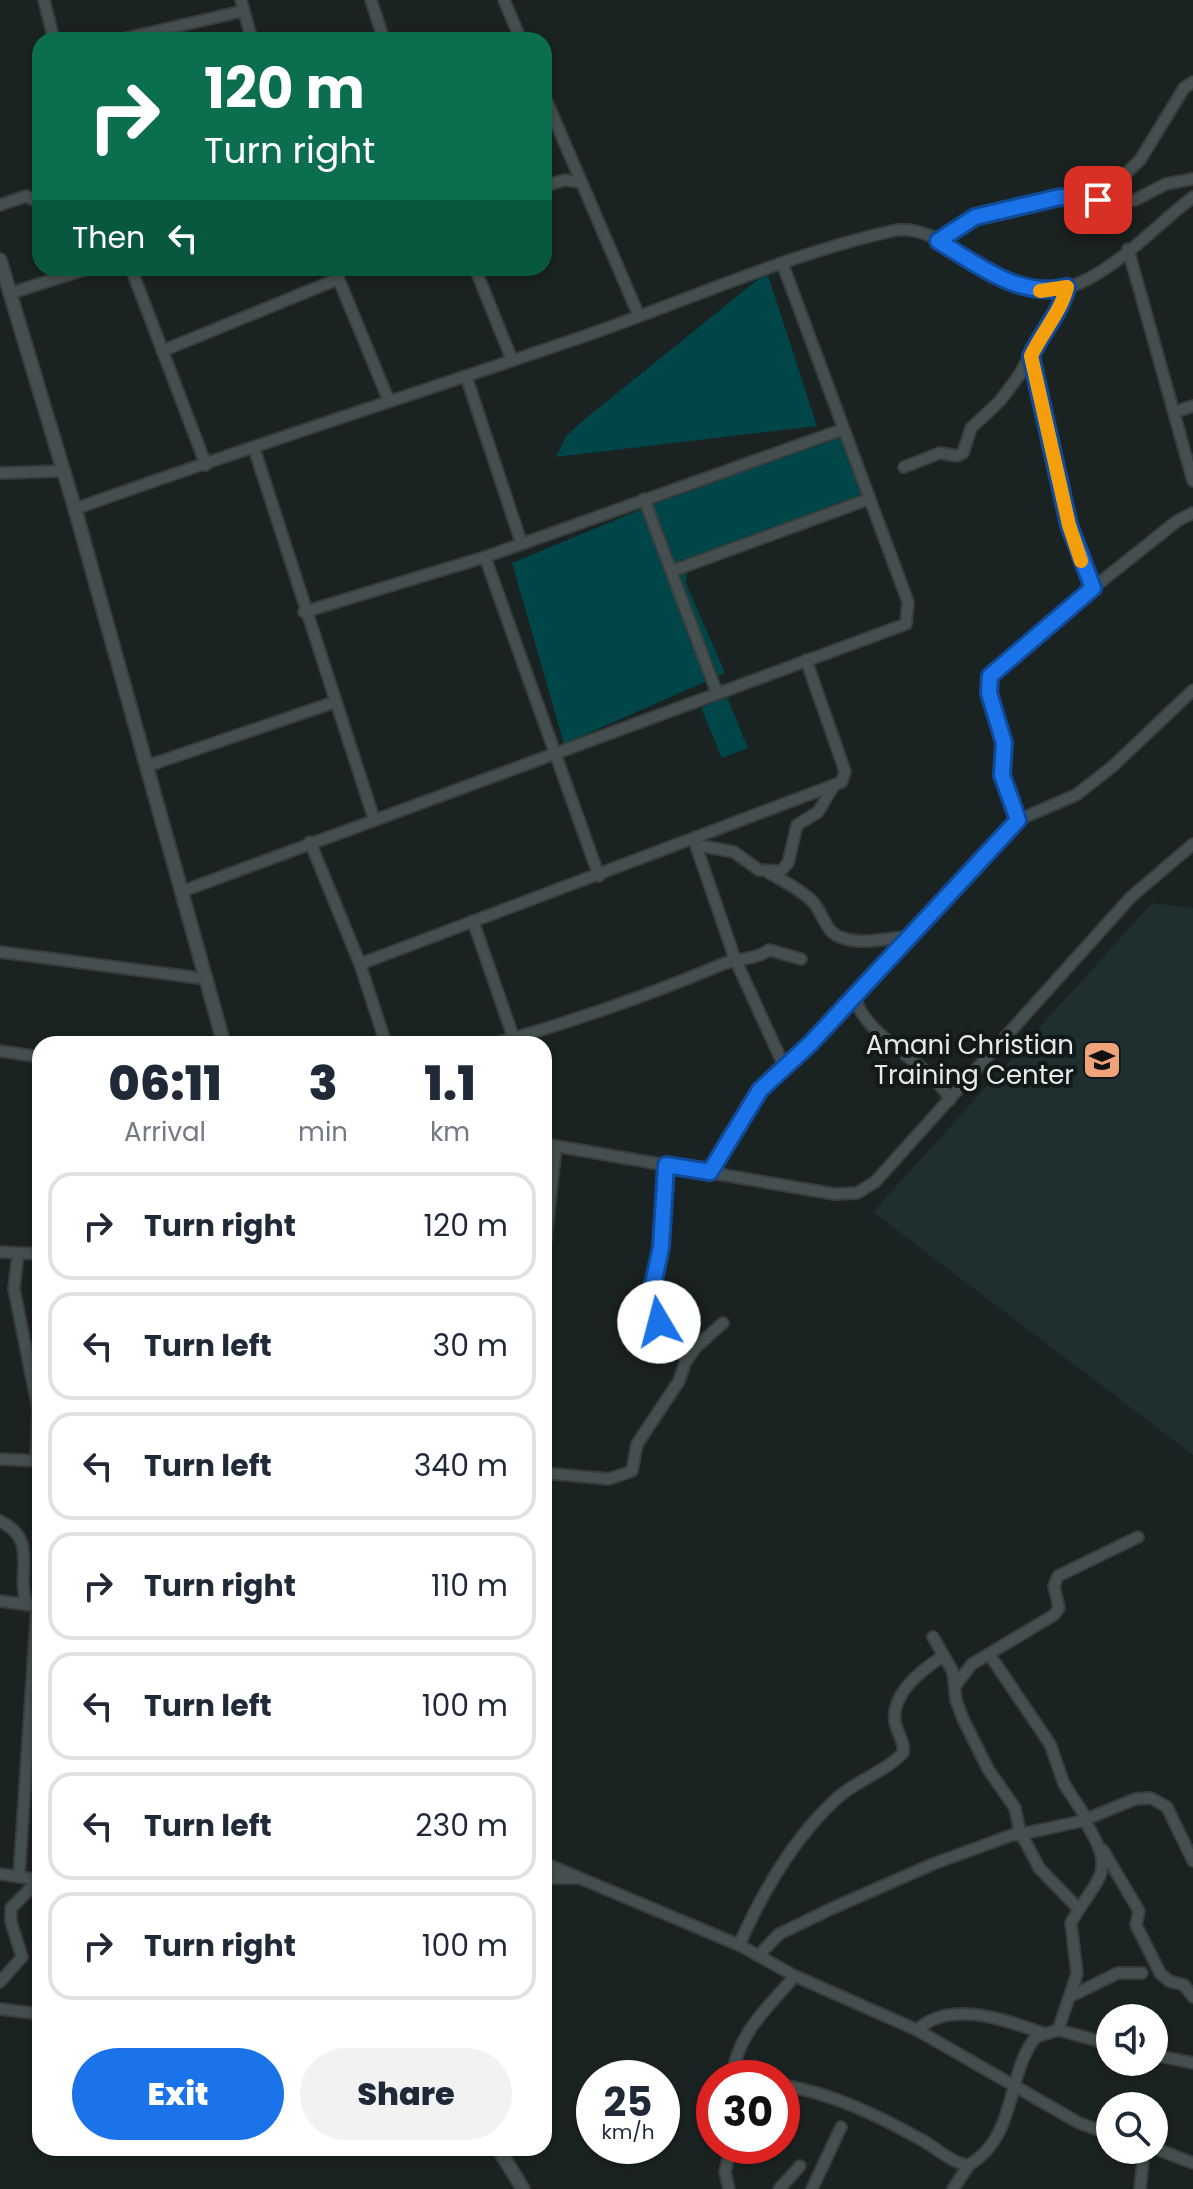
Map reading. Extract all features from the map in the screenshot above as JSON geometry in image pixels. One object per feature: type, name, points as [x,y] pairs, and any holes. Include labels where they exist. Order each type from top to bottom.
[{"type":"street","points":[[44,0],[52,32]]},
{"type":"street","points":[[371,0],[381,32]]},
{"type":"street","points":[[504,0],[518,32]]},
{"type":"street","points":[[146,32],[242,5],[250,32]]},
{"type":"street","points":[[1098,200],[1140,160],[1184,88],[1193,82]]},
{"type":"street","points":[[552,114],[639,316]]},
{"type":"street","points":[[938,241],[975,217],[1060,197],[1135,200],[1166,184],[1193,179]]},
{"type":"street","points":[[552,184],[565,180],[580,182]]},
{"type":"street","points":[[0,205],[26,196],[32,199]]},
{"type":"street","points":[[75,509],[783,265],[895,230],[938,241],[1008,282],[1041,291],[1067,287],[1088,279],[1193,197]]},
{"type":"street","points":[[1128,249],[1193,481]]},
{"type":"street","points":[[0,260],[65,471],[222,1036]]},
{"type":"street","points":[[183,891],[908,621],[908,602],[841,430],[783,265]]},
{"type":"street","points":[[11,293],[65,276]]},
{"type":"street","points":[[134,276],[206,465]]},
{"type":"street","points":[[162,351],[329,276]]},
{"type":"street","points":[[337,276],[389,401]]},
{"type":"street","points":[[478,276],[512,360]]},
{"type":"street","points":[[904,467],[940,453],[963,453],[971,428],[1000,401],[1031,356],[1038,337],[1059,310],[1067,287]]},
{"type":"street","points":[[1031,356],[1069,525],[1093,588]]},
{"type":"street","points":[[466,376],[521,542]]},
{"type":"street","points":[[1175,412],[1193,406]]},
{"type":"street","points":[[304,612],[485,557],[841,430]]},
{"type":"street","points":[[254,448],[304,612],[374,819]]},
{"type":"street","points":[[0,473],[65,471]]},
{"type":"street","points":[[644,499],[717,693]]},
{"type":"street","points":[[672,571],[869,499]]},
{"type":"street","points":[[1018,820],[1002,775],[1004,743],[989,693],[990,676],[1093,588],[1177,521],[1193,513]]},
{"type":"street","points":[[485,557],[599,876]]},
{"type":"street","points":[[360,964],[695,843],[844,780],[845,771],[806,660]]},
{"type":"street","points":[[710,1172],[749,1104],[784,1066],[810,1044],[906,937],[1018,820],[1076,795],[1113,766],[1193,690]]},
{"type":"street","points":[[147,766],[335,702]]},
{"type":"street","points":[[765,871],[785,868],[797,825],[818,812],[834,785]]},
{"type":"street","points":[[310,842],[360,964],[383,1036]]},
{"type":"street","points":[[695,843],[730,850],[807,896],[817,906],[825,923],[840,938],[867,942],[906,937]]},
{"type":"street","points":[[695,843],[735,959],[784,1066]]},
{"type":"street","points":[[552,1145],[834,1194],[857,1193],[875,1182],[1131,897],[1193,844]]},
{"type":"street","points":[[473,921],[513,1036]]},
{"type":"street","points":[[530,1036],[634,1001],[735,959],[758,958],[769,950],[801,959]]},
{"type":"street","points":[[0,952],[207,979]]},
{"type":"street","points":[[854,993],[860,1012],[940,1084],[950,1100]]},
{"type":"street","points":[[0,1051],[32,1056]]},
{"type":"street","points":[[659,1322],[653,1285],[661,1247],[666,1165]]},
{"type":"street","points":[[0,1252],[32,1254]]},
{"type":"street","points":[[18,1253],[14,1289],[32,1379]]},
{"type":"street","points":[[552,1474],[609,1479],[632,1471],[637,1444],[679,1381],[685,1363],[696,1347],[723,1323]]},
{"type":"street","points":[[0,1459],[32,1461]]},
{"type":"street","points":[[0,1521],[16,1530],[22,1541],[22,1589],[32,1602]]},
{"type":"street","points":[[955,1688],[962,1673],[989,1654],[1046,1623],[1058,1611],[1054,1586],[1058,1576],[1138,1537]]},
{"type":"street","points":[[0,1601],[32,1606]]},
{"type":"street","points":[[933,1637],[953,1672],[957,1705],[974,1742],[1018,1815],[1019,1835],[1039,1868],[1079,1909]]},
{"type":"street","points":[[989,1654],[1050,1744],[1064,1784],[1139,1911],[1136,1925],[1160,1973],[1169,1981],[1184,1985],[1193,1997]]},
{"type":"street","points":[[739,1945],[754,1911],[802,1837],[836,1799],[903,1753],[903,1738],[895,1720],[898,1705],[913,1680],[943,1656]]},
{"type":"street","points":[[19,1877],[32,1756]]},
{"type":"street","points":[[759,1955],[779,1934],[933,1864],[1019,1835],[1085,1819],[1135,1799],[1157,1799],[1167,1807],[1193,1861]]},
{"type":"street","points":[[1058,2030],[1071,1996],[1077,1967],[1070,1926],[1100,1881],[1102,1848]]},
{"type":"street","points":[[552,1866],[739,1945],[795,1976],[917,2030],[1079,2123],[1096,2129]]},
{"type":"street","points":[[0,1874],[32,1879]]},
{"type":"street","points":[[552,1878],[586,1878]]},
{"type":"street","points":[[0,1982],[22,1957],[11,1922],[11,1908],[32,1888]]},
{"type":"street","points":[[1071,1996],[1108,1976],[1142,1973]]},
{"type":"street","points":[[741,2060],[754,2023],[795,1976]]},
{"type":"street","points":[[0,2009],[32,2013]]},
{"type":"street","points":[[917,2030],[940,2015],[972,2015],[1004,2020],[1043,2033]]},
{"type":"street","points":[[953,2189],[969,2165],[991,2145],[1031,2043],[1043,2033],[1058,2030],[1096,2040]]},
{"type":"street","points":[[1168,2058],[1193,2063]]},
{"type":"street","points":[[800,2089],[855,2107],[923,2140],[957,2163],[969,2165]]},
{"type":"street","points":[[812,2189],[841,2127]]},
{"type":"street","points":[[1168,2154],[1191,2164]]},
{"type":"street","points":[[503,2156],[523,2189]]},
{"type":"street","points":[[727,2164],[725,2172],[729,2189]]},
{"type":"street","points":[[1140,2189],[1143,2164]]},
{"type":"street","points":[[779,2189],[800,2166]]},
{"type":"shaded area","points":[[767,272],[817,426],[556,457],[566,436],[586,418]]},
{"type":"shaded area","points":[[844,425],[870,495],[687,561],[686,583],[725,673],[564,744],[512,563]]},
{"type":"shaded area","points":[[727,697],[748,748],[722,758],[701,708]]},
{"type":"shaded area","name":"Amani Christian Training Center","points":[[1152,903],[1193,908],[1193,1455],[873,1212]]},
{"type":"slow traffic","points":[[1040,291],[1067,287],[1059,310],[1038,337],[1031,356],[1054,445],[1069,525],[1081,561]]},
{"type":"place","name":"Amani Christian Training Center","points":[[1102,1060]]},
{"type":"route","points":[[659,1322],[653,1285],[661,1247],[666,1165],[710,1172],[760,1090],[810,1044],[854,993],[1018,820],[1002,775],[1004,743],[988,682],[1000,664],[1093,588],[1069,525],[1054,445],[1031,356],[1038,337],[1059,310],[1067,287],[1041,291],[1008,282],[938,241],[952,229],[975,217],[1008,212],[1060,197],[1098,200]]}]
